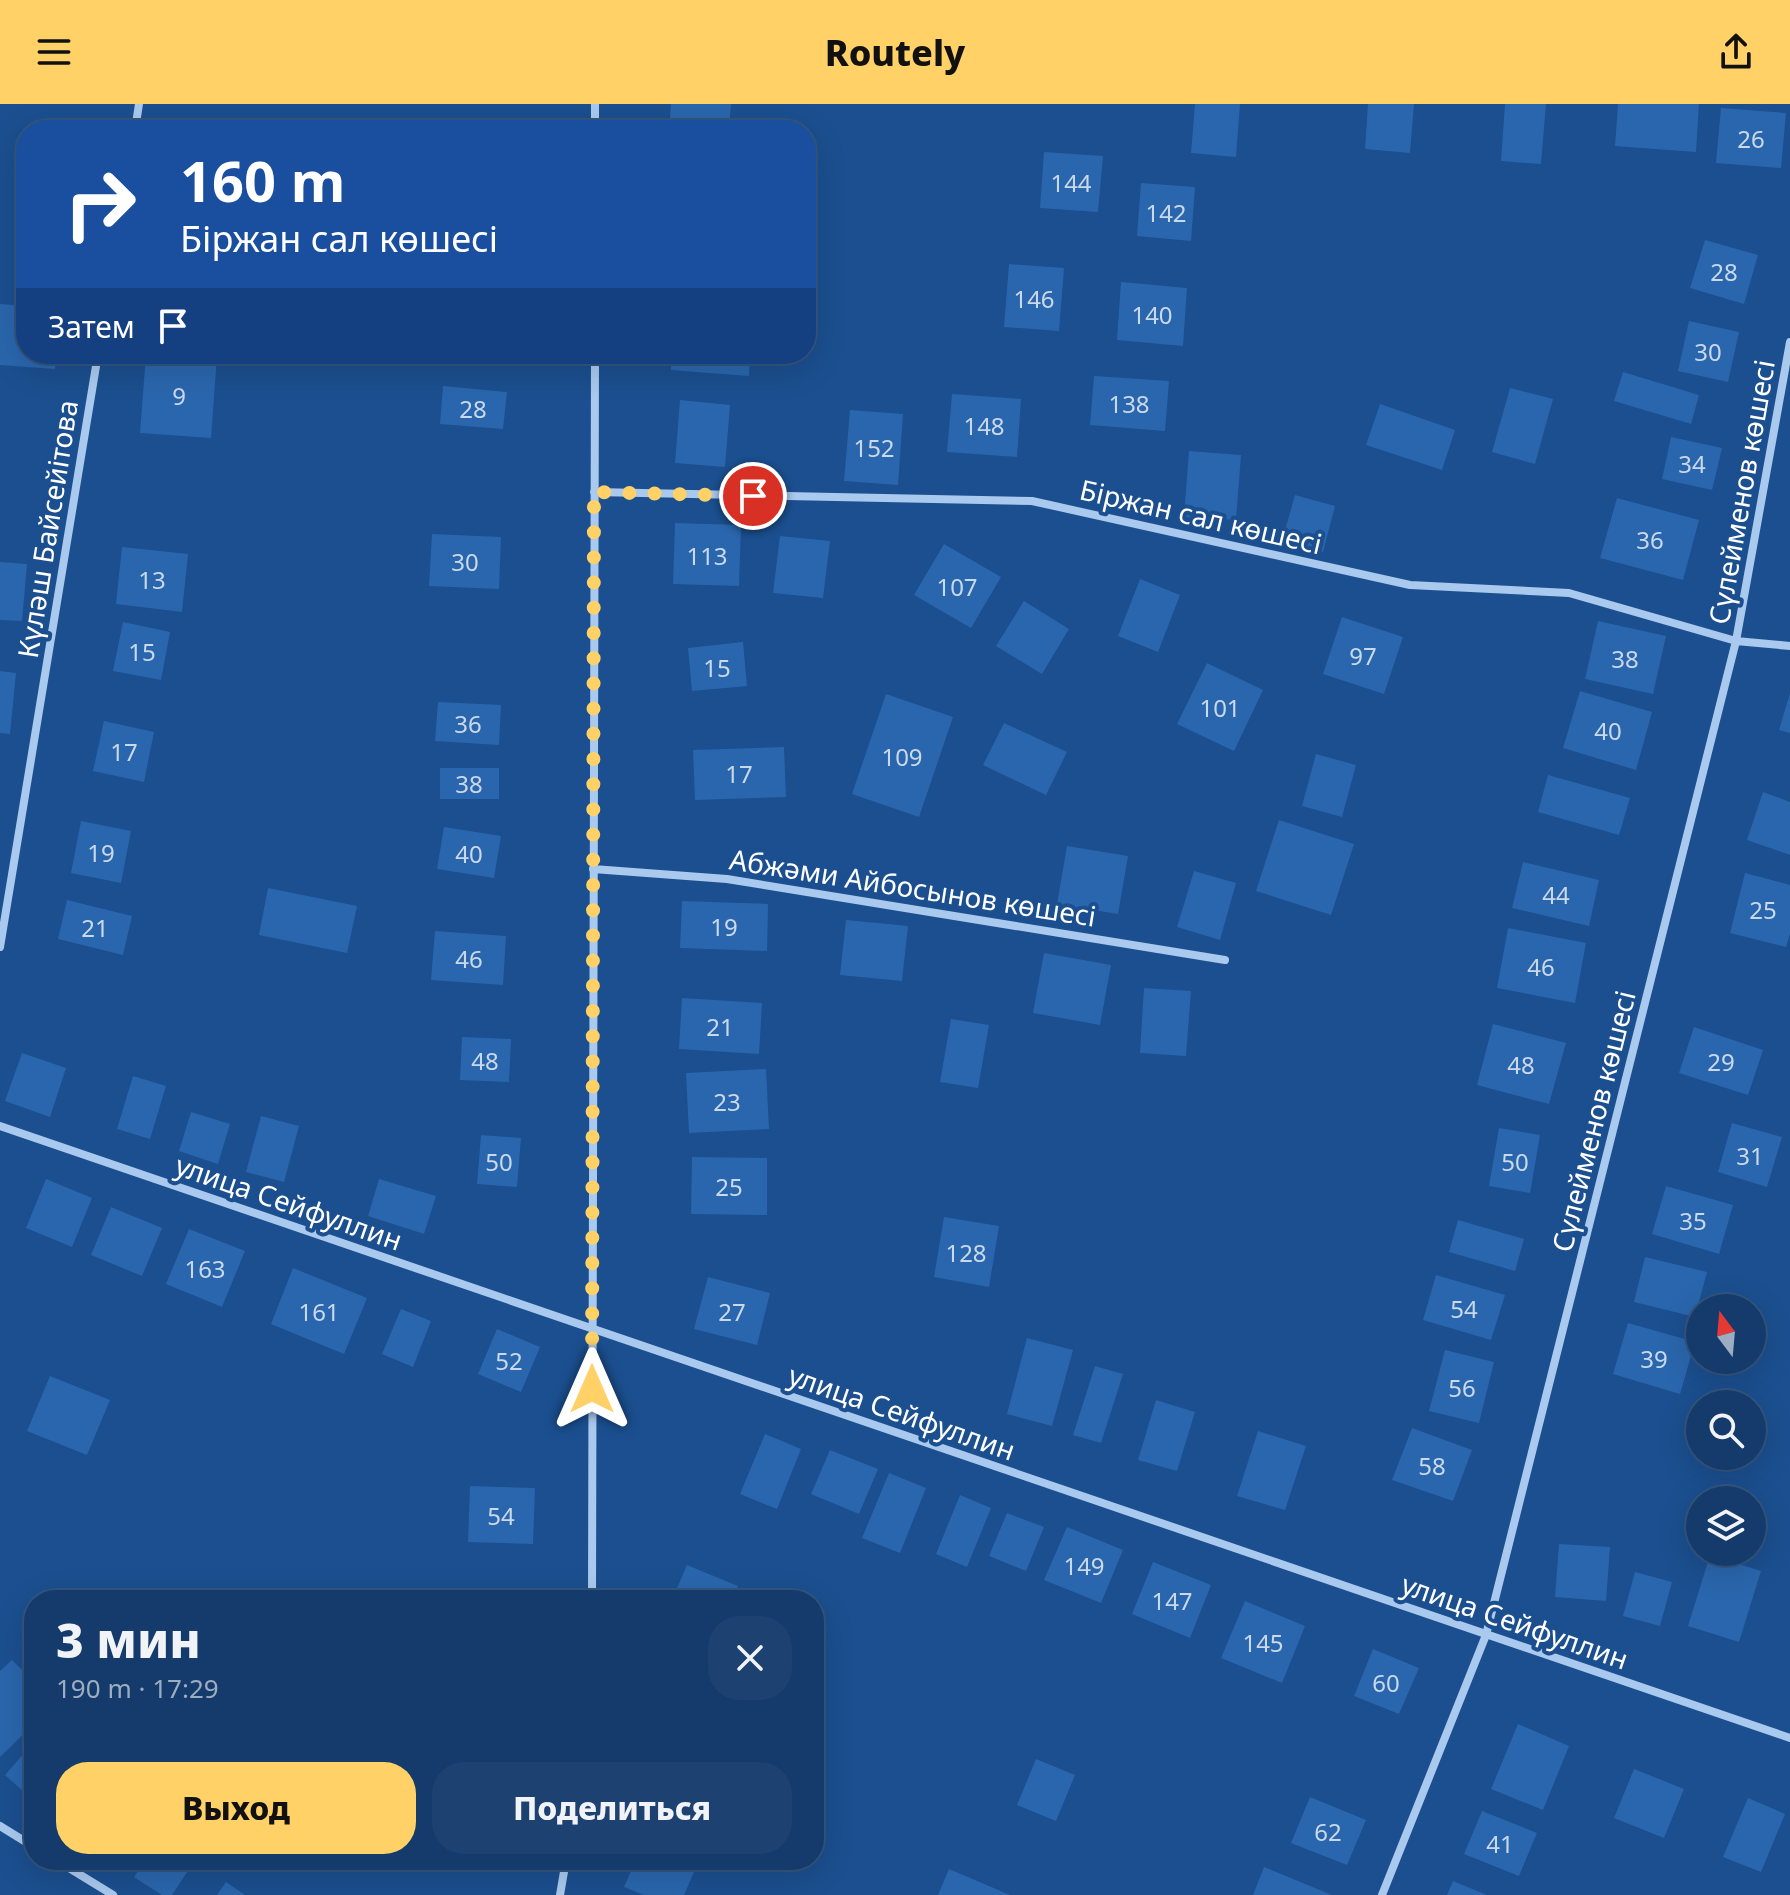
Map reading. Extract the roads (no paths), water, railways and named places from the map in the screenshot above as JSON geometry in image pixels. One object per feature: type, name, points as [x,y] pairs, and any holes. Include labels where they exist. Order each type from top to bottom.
[{"type":"street","name":"Сүлейменов көшесі","points":[[1382,1895],[1486,1635],[1736,641],[1790,342]]},
{"type":"street","name":"Күләш Байсейітова","points":[[0,947],[96,364]]},
{"type":"street","points":[[592,1590],[595,364]]},
{"type":"street","name":"Біржан сал көшесі","points":[[594,492],[1032,501],[1410,585],[1569,593],[1736,641],[1790,646]]},
{"type":"street","name":"Абжәми Айбосынов көшесі","points":[[593,869],[727,879],[1225,960]]},
{"type":"street","name":"улица Сейфуллин","points":[[0,1126],[1790,1738]]},
{"type":"street","points":[[0,1826],[24,1841]]},
{"type":"street","points":[[72,1870],[113,1895]]},
{"type":"street","points":[[560,1895],[564,1870]]}]
